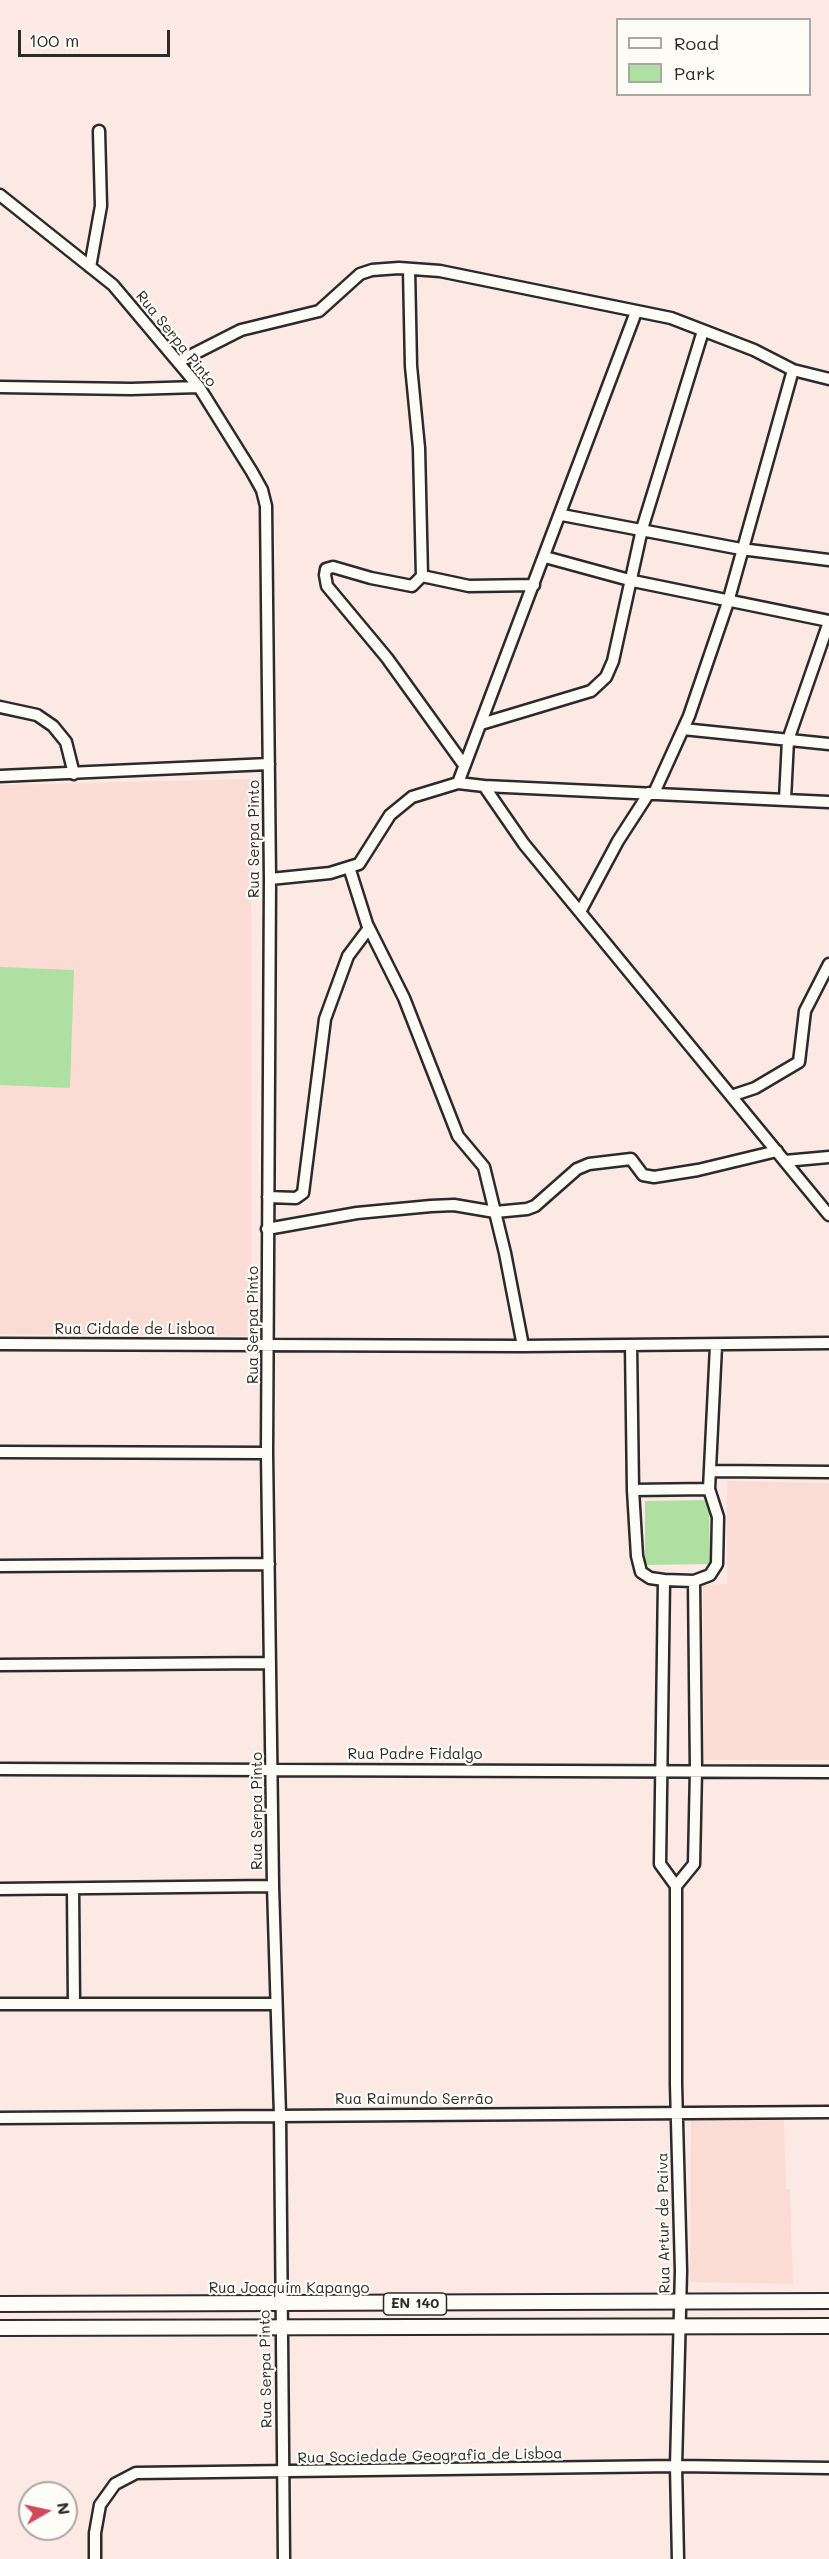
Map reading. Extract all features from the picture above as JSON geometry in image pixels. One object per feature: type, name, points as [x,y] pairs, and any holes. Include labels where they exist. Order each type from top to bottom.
[{"type":"main road","name":"Rua Joaquim Kapango","points":[[0,2304],[280,2305],[829,2301]]},
{"type":"main road","points":[[129,2328],[130,2304]]},
{"type":"main road","points":[[417,2304],[417,2327]]},
{"type":"main road","points":[[548,2327],[549,2304]]},
{"type":"main road","name":"EN 140","points":[[0,2328],[829,2326]]},
{"type":"street","points":[[90,267],[101,206],[99,130]]},
{"type":"street","name":"Rua Serpa Pinto","points":[[0,195],[113,285],[199,387],[252,472],[262,490],[266,506],[270,879],[267,1454],[273,1886],[279,2115],[284,2559]]},
{"type":"street","points":[[178,363],[241,330],[319,311],[360,274],[372,270],[409,269],[440,271],[517,285],[671,318],[754,350],[793,370],[829,379]]},
{"type":"street","points":[[409,269],[411,366],[418,448],[422,576],[412,586],[371,578],[333,567],[326,569],[325,575],[327,586],[387,657],[464,765]]},
{"type":"street","points":[[458,783],[636,312]]},
{"type":"street","points":[[481,723],[544,707],[591,691],[601,684],[613,661],[633,580],[642,529],[703,331]]},
{"type":"street","points":[[580,912],[618,841],[652,793],[683,729],[728,602],[793,370]]},
{"type":"street","points":[[0,387],[131,389],[199,387]]},
{"type":"street","points":[[561,515],[741,549],[829,560]]},
{"type":"street","points":[[545,557],[728,602],[829,621],[788,740],[785,799]]},
{"type":"street","points":[[422,576],[469,586],[534,585]]},
{"type":"street","points":[[0,707],[37,715],[53,726],[66,742],[74,774]]},
{"type":"street","points":[[683,729],[829,744]]},
{"type":"street","points":[[0,776],[269,764]]},
{"type":"street","points":[[270,879],[330,873],[358,864],[366,856],[390,815],[412,797],[458,783],[829,802]]},
{"type":"street","points":[[484,786],[524,844],[829,1215]]},
{"type":"street","points":[[349,867],[369,928],[404,998],[458,1136],[484,1167],[523,1346]]},
{"type":"street","points":[[268,1197],[296,1198],[303,1193],[325,1019],[348,956],[369,928]]},
{"type":"street","points":[[731,1096],[755,1088],[799,1062],[805,1011],[829,964]]},
{"type":"street","points":[[267,1229],[357,1213],[431,1206],[454,1205],[495,1212],[534,1206],[570,1174],[589,1164],[631,1159],[643,1174],[654,1177],[698,1170],[777,1151]]},
{"type":"street","points":[[785,1161],[829,1156]]},
{"type":"street","name":"Rua Cidade de Lisboa","points":[[0,1344],[716,1346],[829,1343]]},
{"type":"street","points":[[631,1345],[633,1490],[637,1556],[641,1572],[650,1578],[694,1581],[710,1575],[717,1564],[718,1517],[709,1489],[712,1471],[716,1346]]},
{"type":"street","points":[[0,1452],[267,1454]]},
{"type":"street","points":[[712,1471],[829,1472]]},
{"type":"street","points":[[633,1490],[709,1489]]},
{"type":"street","points":[[0,1566],[268,1564]]},
{"type":"street","points":[[664,1580],[660,1864],[676,1886],[694,1864],[696,1770],[694,1581]]},
{"type":"street","points":[[0,1665],[270,1663]]},
{"type":"street","name":"Rua Padre Fidalgo","points":[[0,1768],[829,1772]]},
{"type":"street","points":[[0,1889],[273,1886]]},
{"type":"street","name":"Rua Artur de Paiva","points":[[676,1886],[680,2301],[676,2466],[678,2559]]},
{"type":"street","points":[[73,1889],[74,2004]]},
{"type":"street","points":[[0,2004],[276,2004]]},
{"type":"street","name":"Rua Raimundo Serrão","points":[[0,2118],[829,2112]]},
{"type":"street","name":"Rua Sociedade Geografia de Lisboa","points":[[95,2559],[95,2533],[100,2505],[115,2484],[136,2473],[282,2473],[676,2466],[829,2468]]},
{"type":"shaded area","points":[[251,779],[251,1336],[0,1334],[0,785]]},
{"type":"shaded area","points":[[727,1481],[829,1483],[829,1760],[704,1760],[703,1585],[727,1584]]},
{"type":"shaded area","points":[[784,2120],[786,2189],[790,2189],[793,2284],[690,2282],[691,2121]]},
{"type":"green space","points":[[0,967],[74,970],[70,1088],[0,1085]]},
{"type":"green space","points":[[709,1500],[710,1564],[645,1565],[645,1501]]}]
